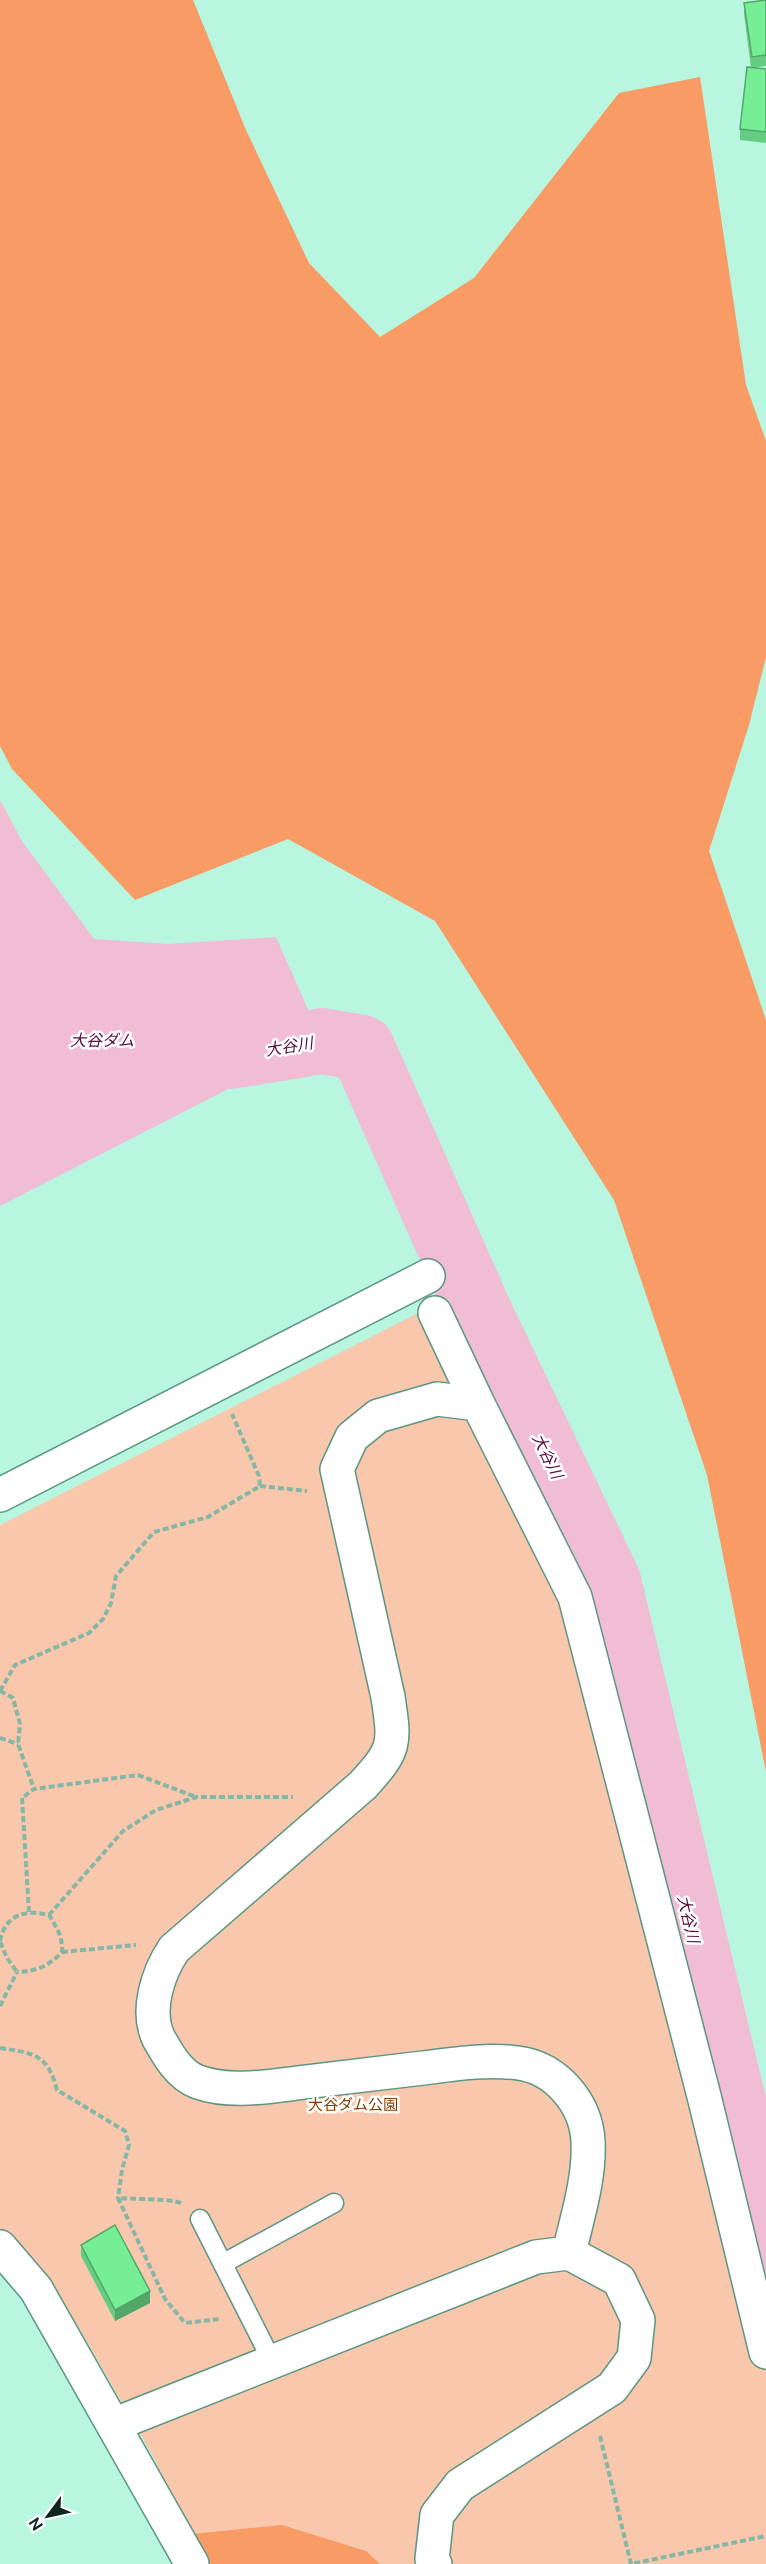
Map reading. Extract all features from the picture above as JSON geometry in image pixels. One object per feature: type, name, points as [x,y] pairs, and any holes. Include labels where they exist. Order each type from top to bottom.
[{"type":"street","points":[[0,1495],[428,1276]]},
{"type":"street","points":[[435,1313],[575,1597],[705,2100],[766,2352]]},
{"type":"street","points":[[478,1404],[437,1399],[378,1416],[352,1437],[337,1469],[388,1697],[393,1736],[387,1758],[363,1785],[180,1944],[165,1964],[153,2005],[157,2035],[171,2061],[195,2081],[216,2087],[261,2088],[479,2061],[521,2063],[554,2077],[577,2101],[588,2141],[583,2192],[569,2253]]},
{"type":"street","points":[[0,2247],[36,2289],[192,2564]]},
{"type":"street","points":[[113,2425],[536,2257],[569,2253],[619,2280],[638,2320],[634,2358],[612,2388],[460,2486],[437,2515],[432,2559],[435,2564]]},
{"type":"lane","points":[[224,2263],[334,2203]]},
{"type":"lane","points":[[200,2219],[272,2361]]},
{"type":"path","points":[[218,1384],[259,1476],[260,1486]]},
{"type":"path","points":[[34,1789],[18,1744],[20,1724],[13,1698],[0,1691],[15,1665],[89,1633],[103,1619],[111,1603],[111,1590],[116,1576],[154,1532],[208,1517],[260,1486],[342,1494]]},
{"type":"path","points":[[0,1738],[18,1744]]},
{"type":"path","points":[[29,1912],[21,1815],[22,1798],[34,1789],[138,1775],[196,1797],[260,1799],[313,1796],[345,1801]]},
{"type":"path","points":[[49,1915],[123,1831],[156,1810],[196,1797]]},
{"type":"path","points":[[17,1972],[0,1942],[2,1929],[13,1917],[29,1912],[49,1915]]},
{"type":"path","points":[[49,1915],[63,1941],[62,1953]]},
{"type":"path","points":[[17,1972],[33,1971],[51,1964],[62,1953],[113,1946],[180,1944]]},
{"type":"path","points":[[0,2006],[17,1972]]},
{"type":"path","points":[[0,2048],[29,2052],[41,2058],[53,2073],[57,2090],[125,2131],[129,2145],[118,2198],[165,2299],[185,2323],[214,2321],[246,2309]]},
{"type":"path","points":[[118,2198],[146,2201],[176,2200],[193,2210],[200,2219]]},
{"type":"path","points":[[592,2401],[630,2564],[766,2536]]},
{"type":"green space","name":"大谷ダム公園","points":[[440,1302],[582,1582],[766,2301],[766,2564],[207,2564],[151,2453],[79,2328],[0,2232],[0,1525]]},
{"type":"shaded area","points":[[0,0],[193,0],[246,130],[309,263],[380,337],[474,278],[619,93],[700,77],[746,385],[766,441],[766,657],[749,725],[709,851],[766,1020],[766,1772],[707,1475],[614,1200],[435,921],[288,839],[135,900],[12,769],[0,746]]},
{"type":"shaded area","points":[[282,2525],[366,2551],[380,2564],[207,2564],[192,2534]]},
{"type":"water","name":"大谷ダム","points":[[0,800],[22,841],[94,939],[168,944],[276,937],[322,1041],[0,1206]]},
{"type":"building","points":[[766,0],[766,55],[752,57],[744,3]]},
{"type":"building","points":[[747,67],[766,69],[766,132],[740,129]]},
{"type":"building","points":[[115,2225],[150,2291],[115,2310],[81,2245]]},
{"type":"waterway","name":"大谷川","points":[[231,1056],[322,1041],[362,1048],[479,1312],[608,1581],[766,2239]]}]
